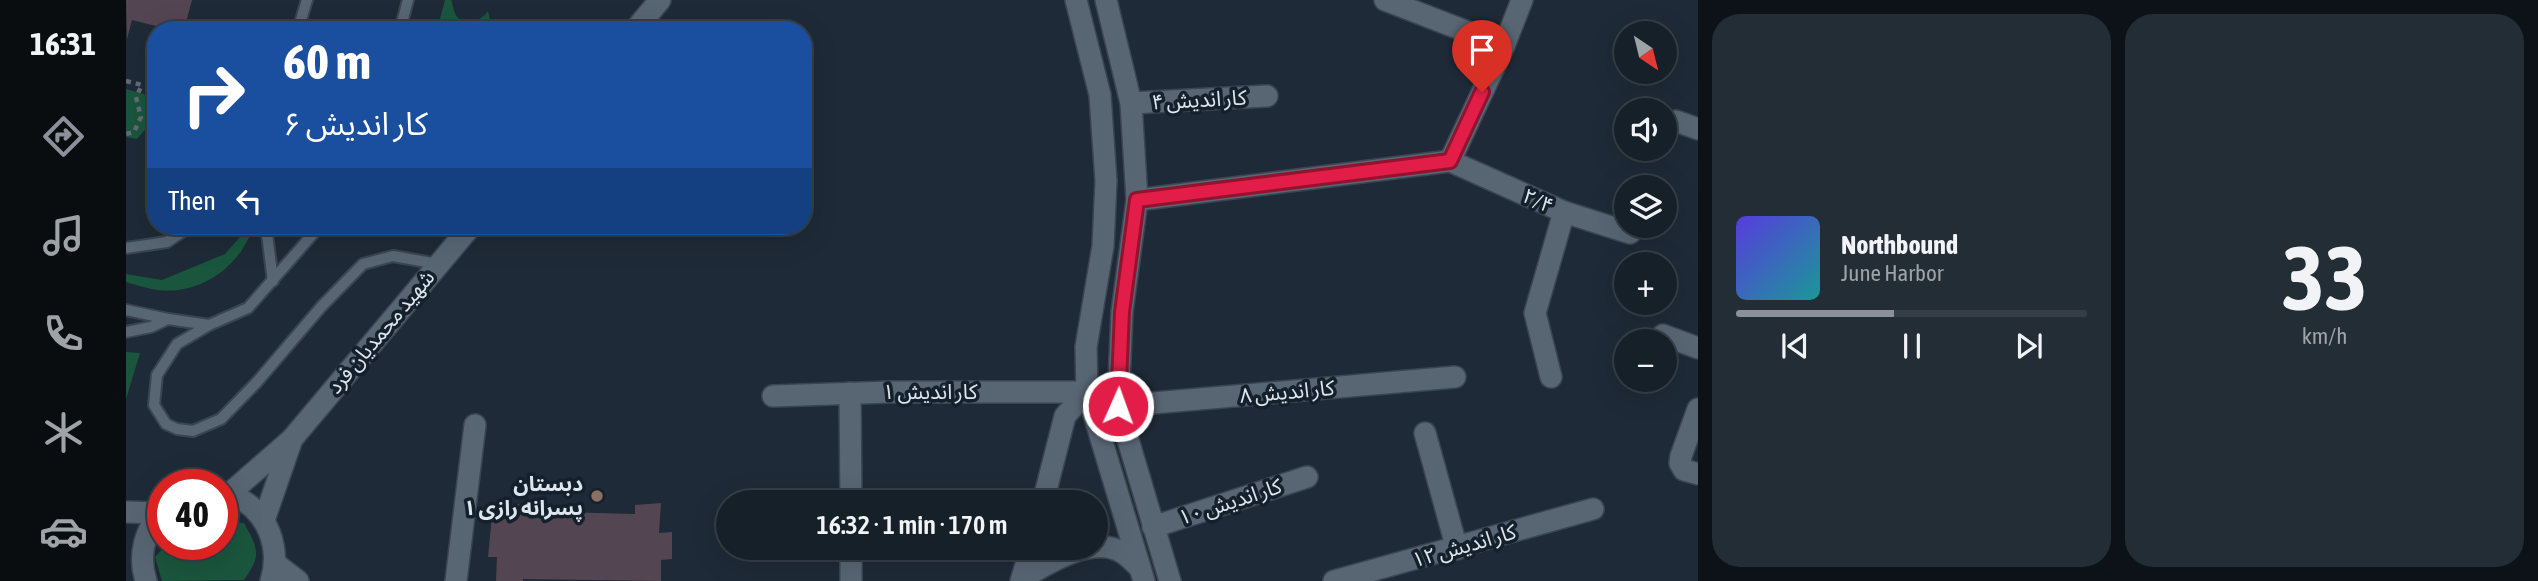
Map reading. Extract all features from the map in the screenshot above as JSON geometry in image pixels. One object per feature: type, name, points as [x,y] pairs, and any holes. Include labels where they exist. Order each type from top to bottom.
[{"type":"street","points":[[642,21],[660,0]]},
{"type":"street","points":[[1076,0],[1100,95],[1106,181],[1103,246],[1086,347],[1087,392],[1142,574]]},
{"type":"street","points":[[1106,0],[1131,103],[1137,200],[1122,312],[1118,406],[1170,581]]},
{"type":"street","points":[[1385,0],[1504,46]]},
{"type":"street","points":[[1137,200],[1450,161],[1504,46],[1522,0]]},
{"type":"street","name":"۴ کار اندیش","points":[[1131,103],[1267,96]]},
{"type":"street","points":[[1677,121],[1698,129]]},
{"type":"street","name":"۲/۴","points":[[1450,161],[1564,212],[1614,228]]},
{"type":"street","points":[[1551,377],[1535,313],[1564,212]]},
{"type":"street","name":"شهید محمدیان فرد","points":[[292,439],[463,235]]},
{"type":"street","points":[[1677,340],[1698,348]]},
{"type":"street","name":"۸ کار اندیش","points":[[1118,406],[1455,377]]},
{"type":"street","points":[[1046,490],[1065,416],[1087,392]]},
{"type":"street","name":"۱ کار اندیش","points":[[774,396],[1087,392]]},
{"type":"street","points":[[850,393],[850,490]]},
{"type":"street","points":[[1689,469],[1681,456],[1698,409]]},
{"type":"street","points":[[456,581],[475,425]]},
{"type":"street","points":[[1425,433],[1457,549]]},
{"type":"street","points":[[238,484],[292,439]]},
{"type":"street","points":[[264,520],[292,439]]},
{"type":"street","name":"۱۰ کار اندیش","points":[[1153,527],[1307,477]]},
{"type":"street","points":[[238,499],[249,504],[264,520],[273,541],[273,572],[298,581]]},
{"type":"street","name":"۱۲ کار اندیش","points":[[1335,581],[1593,509]]},
{"type":"street","points":[[126,512],[147,512]]},
{"type":"street","points":[[146,581],[142,556],[147,535]]},
{"type":"street","points":[[1022,579],[1061,555],[1104,548],[1122,551],[1142,574]]},
{"type":"street","points":[[851,560],[851,581]]},
{"type":"street","points":[[1022,579],[1028,560]]},
{"type":"street","points":[[126,577],[135,581]]},
{"type":"lane","points":[[301,21],[307,0]]},
{"type":"lane","points":[[402,21],[408,0]]},
{"type":"lane","points":[[126,248],[167,242],[178,235]]},
{"type":"lane","points":[[267,235],[273,281]]},
{"type":"lane","points":[[312,235],[248,308],[209,325],[177,344],[158,375],[154,405],[166,424],[193,431],[221,419],[363,264],[393,256],[438,264]]},
{"type":"lane","points":[[126,310],[209,325]]},
{"type":"lane","points":[[126,332],[151,327],[168,319]]},
{"type":"path","points":[[126,81],[142,85],[136,97],[141,117],[134,132],[126,134]]},
{"type":"green space","points":[[445,0],[451,0],[457,17],[463,21],[439,21]]},
{"type":"green space","points":[[488,11],[491,21],[473,21]]},
{"type":"green space","points":[[126,89],[144,94],[147,101],[147,127],[137,139],[126,137]]},
{"type":"green space","points":[[242,235],[250,235],[236,258],[214,277],[201,284],[173,290],[154,289],[126,282],[126,274],[162,280],[225,254]]},
{"type":"green space","points":[[126,352],[140,353],[126,399]]},
{"type":"green space","points":[[238,522],[244,523],[255,546],[256,558],[244,580],[162,581],[156,560],[238,560]]},
{"type":"building","points":[[126,0],[192,0],[186,21],[147,21],[147,24],[132,20],[127,39]]},
{"type":"building","points":[[661,503],[659,533],[672,532],[672,559],[661,560],[661,581],[496,581],[497,557],[488,557],[493,505],[519,504],[523,511],[635,514],[635,505]]},
{"type":"place","name":"دبستان پسرانه رازی ۱","points":[[597,496]]},
{"type":"route","points":[[1118,406],[1122,312],[1137,200],[1450,161],[1482,92]]}]
